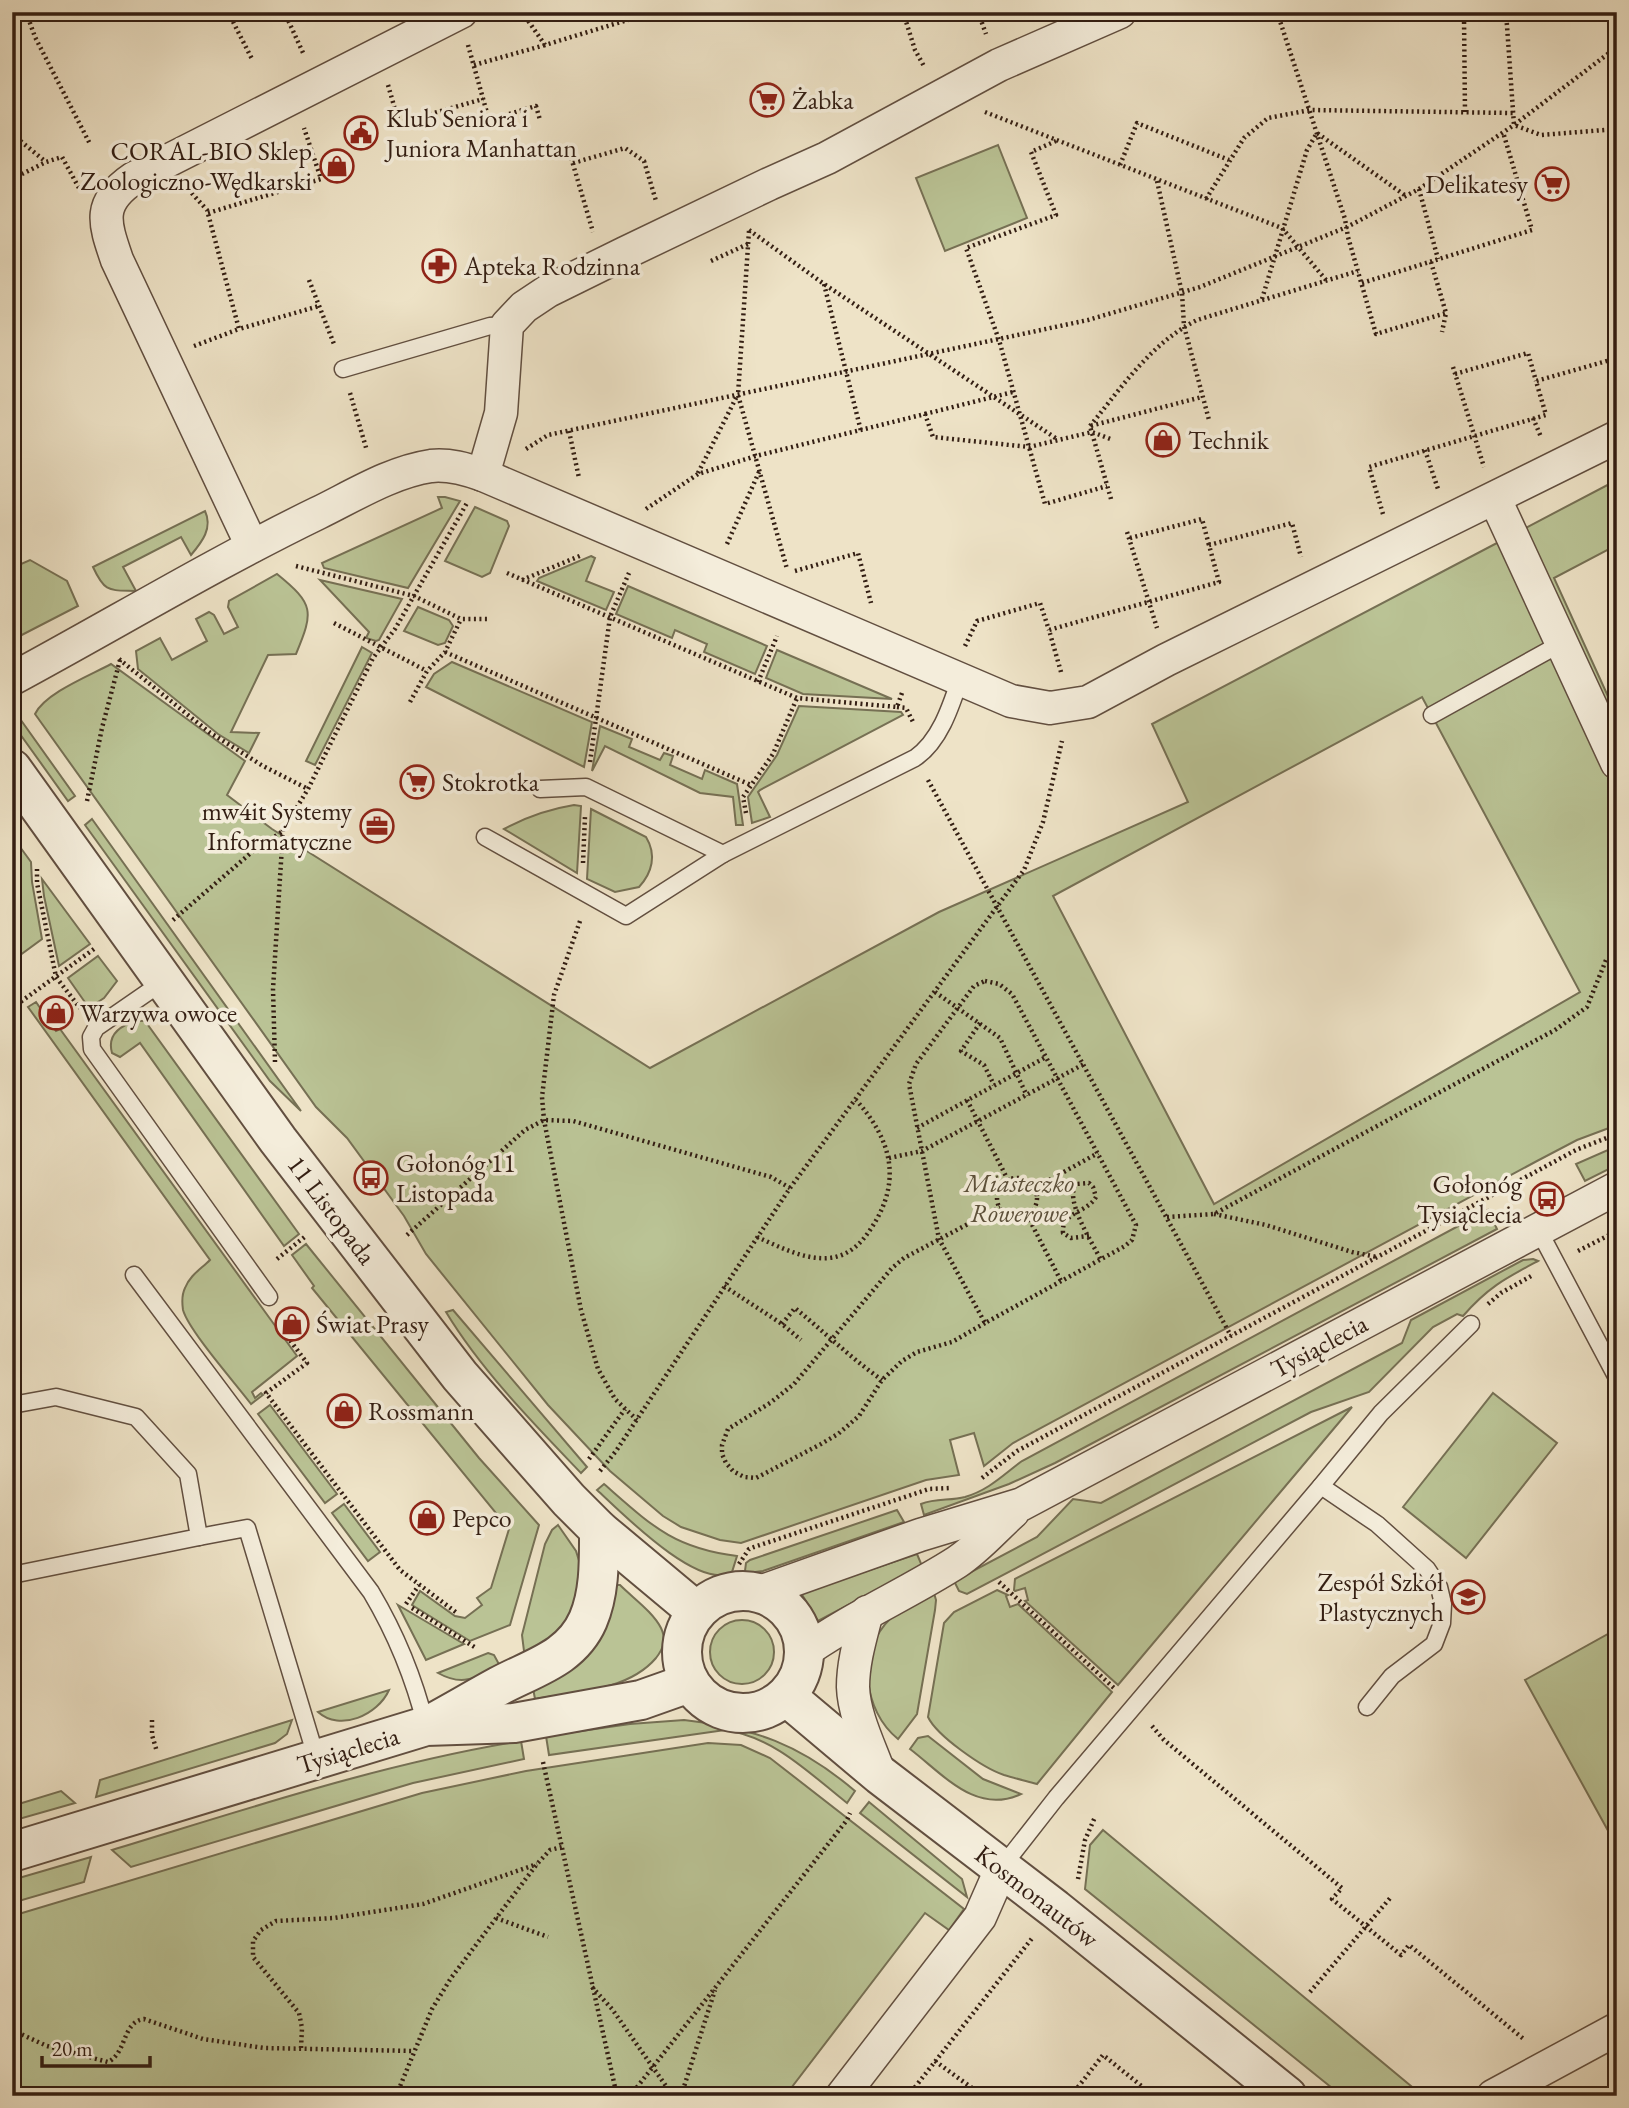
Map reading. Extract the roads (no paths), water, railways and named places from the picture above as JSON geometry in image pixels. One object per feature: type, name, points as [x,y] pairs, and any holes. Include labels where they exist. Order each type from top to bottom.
[{"type":"street","points":[[483,475],[501,413],[507,324],[524,307],[548,291],[827,158],[999,65],[1120,12]]},
{"type":"street","points":[[252,546],[117,260],[109,236],[107,208],[110,198],[121,187],[164,163],[460,13]]},
{"type":"street","points":[[12,679],[252,546],[376,484],[416,469],[434,466],[462,468],[483,475],[1011,701],[1050,708],[1070,706],[1088,702],[1166,660],[1617,437]]},
{"type":"street","points":[[1494,499],[1617,763]]},
{"type":"street","name":"11 Listopada","points":[[12,769],[278,1140],[460,1376],[569,1500],[599,1530],[696,1611]]},
{"type":"street","name":"Tysiąclecia","points":[[760,1592],[920,1535],[1022,1504],[1617,1188]]},
{"type":"street","name":"Tysiąclecia","points":[[804,1652],[834,1630],[937,1574],[969,1553],[1022,1504]]},
{"type":"street","points":[[426,1726],[500,1685],[547,1664],[580,1636],[589,1620],[596,1595],[599,1530]]},
{"type":"street","points":[[737,1590],[760,1592],[778,1601],[792,1615],[802,1632],[803,1668],[786,1696],[767,1709],[745,1714],[724,1711],[704,1700],[689,1683],[682,1659],[684,1634],[696,1611],[714,1597],[737,1590]]},
{"type":"street","points":[[867,1612],[854,1666],[853,1688],[856,1705],[880,1774]]},
{"type":"street","name":"Tysiąclecia","points":[[12,1852],[426,1726],[514,1723],[641,1700],[689,1683]]},
{"type":"street","name":"Kosmonautów","points":[[786,1696],[880,1774],[1002,1867],[1287,2096]]},
{"type":"street","points":[[842,2096],[980,1917],[1002,1867]]},
{"type":"street","points":[[1512,2091],[1553,2063],[1617,2029]]},
{"type":"lane","points":[[343,369],[489,326],[507,324]]},
{"type":"lane","points":[[1432,715],[1560,644]]},
{"type":"lane","points":[[485,837],[626,916],[723,854],[927,750],[950,709],[956,677]]},
{"type":"lane","points":[[540,789],[586,787],[723,854]]},
{"type":"lane","points":[[164,981],[96,1028],[91,1037],[92,1049],[269,1297]]},
{"type":"lane","points":[[1538,1229],[1617,1378]]},
{"type":"lane","points":[[134,1275],[370,1592],[387,1619],[403,1656],[426,1726]]},
{"type":"lane","points":[[1002,1867],[1056,1798],[1381,1413],[1471,1324]]},
{"type":"lane","points":[[12,1405],[56,1397],[135,1417],[188,1474],[199,1536]]},
{"type":"lane","points":[[1321,1486],[1377,1524],[1427,1569],[1439,1587],[1443,1604],[1442,1623],[1434,1644],[1392,1676],[1367,1707]]},
{"type":"lane","points":[[12,1575],[247,1528],[317,1759]]},
{"type":"place","name":"Żabka","points":[[767,100]]},
{"type":"place","name":"Klub Seniora i Juniora Manhattan","points":[[361,133]]},
{"type":"place","name":"CORAL-BIO Sklep Zoologiczno-Wędkarski","points":[[337,166]]},
{"type":"place","name":"Delikatesy","points":[[1552,184]]},
{"type":"place","name":"Apteka Rodzinna","points":[[439,266]]},
{"type":"place","name":"Technik","points":[[1163,440]]},
{"type":"place","name":"Stokrotka","points":[[417,782]]},
{"type":"place","name":"mw4it Systemy Informatyczne","points":[[377,826]]},
{"type":"place","name":"Warzywa owoce","points":[[56,1013]]},
{"type":"place","name":"Gołonóg 11 Listopada","points":[[371,1178]]},
{"type":"place","name":"Gołonóg Tysiąclecia","points":[[1547,1199]]},
{"type":"place","name":"Świat Prasy","points":[[292,1324]]},
{"type":"place","name":"Rossmann","points":[[344,1411]]},
{"type":"place","name":"Pepco","points":[[427,1518]]},
{"type":"place","name":"Zespół Szkół Plastycznych","points":[[1468,1597]]},
{"type":"park label","name":"Miasteczko Rowerowe","points":[[1019,1198]]}]
